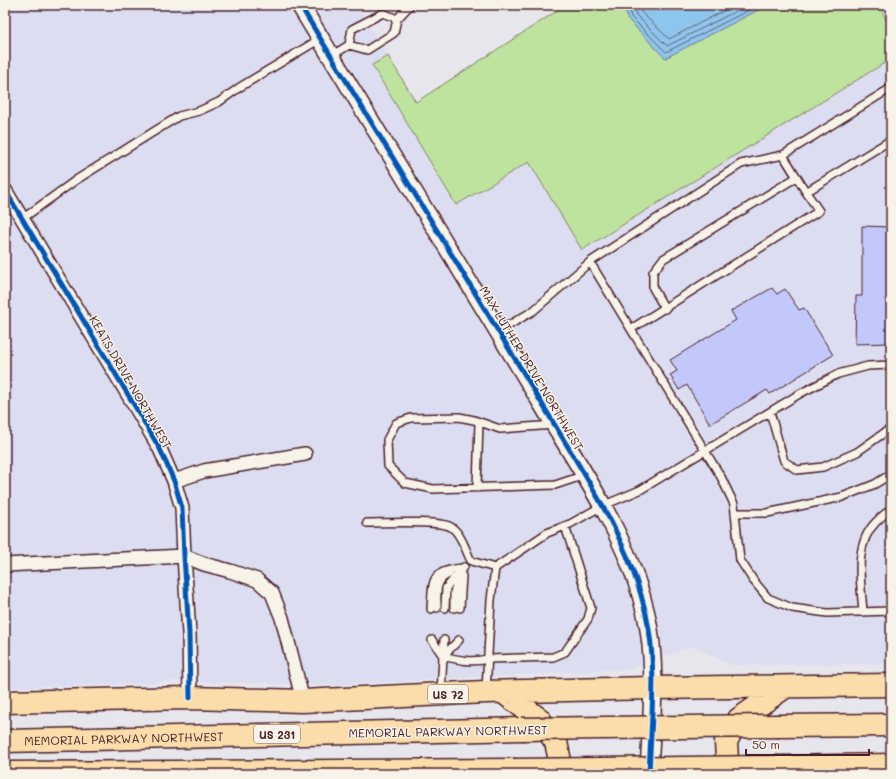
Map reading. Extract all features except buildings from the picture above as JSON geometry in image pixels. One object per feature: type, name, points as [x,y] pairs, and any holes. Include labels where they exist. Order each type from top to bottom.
[{"type":"highway","name":"US 72","points":[[5,702],[190,698],[303,701],[494,692],[652,688],[891,685]]},
{"type":"highway","points":[[736,774],[727,760],[726,741],[739,719],[785,687]]},
{"type":"highway","points":[[494,692],[539,719],[556,742],[560,761],[555,774]]},
{"type":"highway","name":"MEMORIAL PARKWAY NORTHWEST","points":[[5,740],[521,729],[891,725]]},
{"type":"highway","points":[[5,733],[33,740]]},
{"type":"highway","points":[[5,773],[514,770],[891,765]]},
{"type":"street","name":"MAX LUTHER DRIVE NORTHWEST","points":[[300,5],[499,331],[585,475],[618,536],[640,591],[646,616],[652,656],[649,774]]},
{"type":"street","name":"KEATS DRIVE NORTHWEST","points":[[5,190],[160,449],[174,481],[182,508],[189,633],[190,698]]},
{"type":"street","points":[[174,481],[204,470],[305,454]]},
{"type":"street","points":[[5,565],[184,556],[204,564],[230,570],[256,580],[272,593],[282,618],[303,701]]},
{"type":"lane","points":[[331,56],[349,45],[367,50],[394,33],[396,19],[410,5]]},
{"type":"lane","points":[[349,45],[352,29],[383,13],[396,19]]},
{"type":"lane","points":[[22,219],[76,180],[179,116],[199,111],[220,102],[290,56],[320,39]]},
{"type":"lane","points":[[499,331],[533,311],[590,262],[741,164],[783,155],[891,88]]},
{"type":"lane","points":[[806,192],[891,140]]},
{"type":"lane","points":[[631,329],[819,211],[783,155]]},
{"type":"lane","points":[[665,309],[653,288],[653,272],[663,259],[797,177]]},
{"type":"lane","points":[[590,262],[722,477],[734,504],[740,560],[753,580],[768,598],[792,608],[827,613],[891,611]]},
{"type":"lane","points":[[494,692],[487,659],[490,600],[495,568],[547,533],[565,526],[602,506],[640,490],[801,393],[838,374],[868,366],[891,365]]},
{"type":"lane","points":[[770,412],[784,461],[797,470],[823,467],[857,452],[891,428]]},
{"type":"lane","points":[[555,425],[500,429],[459,417],[411,418],[396,423],[387,440],[388,466],[405,483],[433,489],[555,485],[585,475]]},
{"type":"lane","points":[[477,488],[479,422]]},
{"type":"lane","points":[[735,513],[767,513],[842,497],[875,484],[891,474]]},
{"type":"lane","points":[[863,612],[860,554],[870,529],[891,510]]},
{"type":"lane","points":[[367,523],[436,523],[451,526],[458,535],[471,561],[495,568]]},
{"type":"lane","points":[[443,656],[463,661],[477,662],[487,659],[553,657],[565,652],[588,619],[591,608],[565,526]]},
{"type":"lane","points":[[462,568],[447,570],[438,574],[433,583],[438,608],[446,588],[462,568],[471,561]]},
{"type":"lane","points":[[457,608],[454,592],[462,568]]},
{"type":"lane","points":[[440,694],[443,656],[438,640],[443,656]]},
{"type":"lane","points":[[443,656],[456,640]]},
{"type":"shaded area","points":[[5,5],[357,5],[388,56],[372,65],[456,205],[529,162],[583,250],[891,59],[891,664],[732,665],[693,646],[631,669],[330,685],[175,681],[117,685],[5,687]]},
{"type":"green space","points":[[566,5],[625,5],[627,18],[665,58],[768,5],[879,5],[889,26],[891,26],[891,59],[582,250],[529,162],[456,205],[372,65],[388,56],[416,102]]},
{"type":"water","points":[[625,5],[768,5],[665,58],[627,18]]},
{"type":"cycle path","points":[[300,5],[585,475],[616,532],[633,572],[646,614],[650,634],[653,694],[649,774]]},
{"type":"cycle path","points":[[5,190],[160,449],[174,481],[182,508],[189,633],[190,698]]}]
